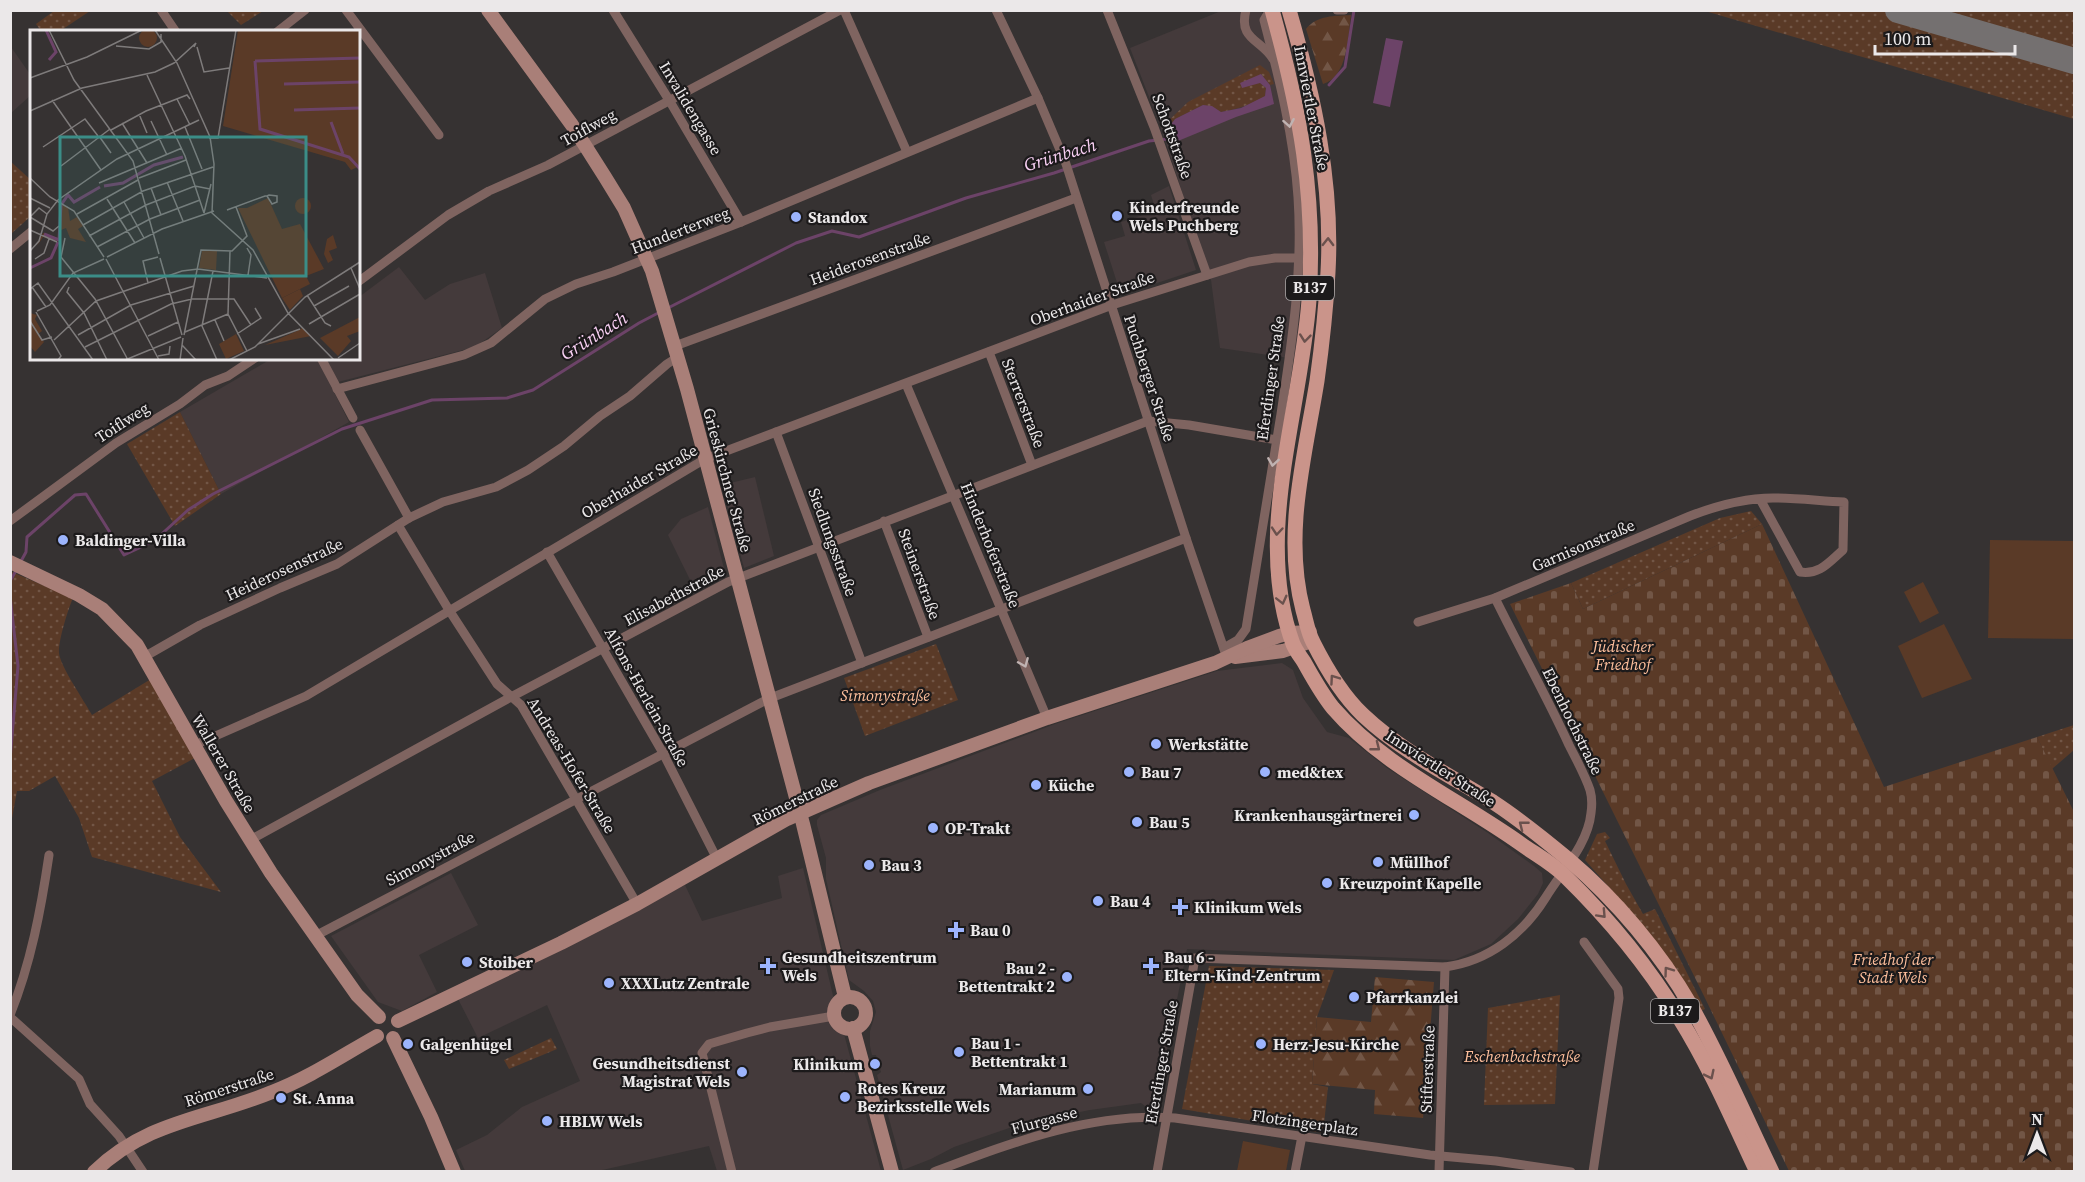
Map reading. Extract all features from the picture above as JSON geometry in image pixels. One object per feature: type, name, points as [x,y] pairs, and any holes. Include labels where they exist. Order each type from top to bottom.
[{"type":"main road","name":"Grieskirchner Straße","points":[[488,10],[585,146],[624,208],[647,258],[676,352],[800,813],[845,997]]},
{"type":"main road","name":"Innviertler Straße","points":[[1271,10],[1291,80],[1302,134],[1309,185],[1311,234],[1311,268],[1305,340],[1276,536],[1280,595],[1292,640],[1312,680],[1333,707],[1369,743],[1401,767],[1565,866],[1607,896],[1643,938],[1691,1006],[1772,1172]]},
{"type":"main road","name":"Innviertler Straße","points":[[1289,10],[1307,72],[1317,119],[1326,182],[1329,233],[1322,342],[1294,534],[1296,581],[1311,637],[1328,670],[1362,714],[1410,752],[1497,805],[1565,866],[1639,957],[1681,1020],[1757,1172]]},
{"type":"main road","name":"Wallerer Straße","points":[[11,562],[80,595],[102,609],[123,630],[144,657],[249,840],[357,995],[379,1017]]},
{"type":"main road","name":"Römerstraße","points":[[398,1021],[637,904],[800,813],[869,783],[1047,718],[1168,680],[1225,653],[1256,656],[1292,640],[1311,637]]},
{"type":"main road","points":[[845,997],[855,998],[863,1003],[866,1009],[866,1015],[861,1024],[854,1028],[845,1028],[834,1016],[835,1007],[845,997]]},
{"type":"main road","points":[[390,1015],[398,1021],[399,1031],[393,1038],[385,1040],[377,1036],[374,1024],[379,1017],[390,1015]]},
{"type":"main road","points":[[854,1028],[892,1172]]},
{"type":"main road","name":"Römerstraße","points":[[94,1172],[113,1154],[147,1133],[273,1092],[303,1078],[377,1036]]},
{"type":"main road","points":[[393,1038],[431,1117],[454,1172]]},
{"type":"street","points":[[161,10],[175,30]]},
{"type":"street","points":[[280,30],[305,10]]},
{"type":"street","points":[[346,10],[439,135]]},
{"type":"street","name":"Invalidengasse","points":[[613,10],[669,99],[741,222]]},
{"type":"street","points":[[842,10],[907,152]]},
{"type":"street","name":"Toiflweg","points":[[360,281],[448,215],[489,191],[548,165],[669,99],[842,10]]},
{"type":"street","name":"Puchberger Straße","points":[[996,10],[1038,98],[1067,168],[1225,653]]},
{"type":"street","name":"Schottstraße","points":[[1107,10],[1157,135],[1207,274]]},
{"type":"street","points":[[1246,10],[1243,20],[1246,33],[1271,56],[1276,66]]},
{"type":"street","name":"Eferdinger Straße","points":[[1225,653],[1246,629],[1295,320],[1300,258],[1294,152],[1264,20],[1271,10]]},
{"type":"street","points":[[1337,10],[1344,10]]},
{"type":"street","name":"Hunderterweg","points":[[337,389],[464,356],[491,343],[545,299],[576,284],[741,222],[1038,98]]},
{"type":"street","name":"Heiderosenstraße","points":[[144,657],[200,625],[337,564],[409,518],[443,502],[496,487],[528,470],[630,396],[667,364],[676,352],[1076,198]]},
{"type":"street","points":[[10,249],[30,233]]},
{"type":"street","name":"Oberhaider Straße","points":[[195,746],[306,696],[705,459],[1112,305],[1249,262],[1275,258],[1300,258]]},
{"type":"street","name":"Sterrerstraße","points":[[989,352],[1032,465]]},
{"type":"street","points":[[322,360],[353,418]]},
{"type":"street","name":"Toiflweg","points":[[10,521],[116,443],[180,404],[205,385],[228,376],[241,362]]},
{"type":"street","name":"Hinderhoferstraße","points":[[906,384],[1047,718]]},
{"type":"street","name":"Elisabethstraße","points":[[249,840],[511,697],[737,579],[884,521],[1148,421],[1189,425],[1277,440]]},
{"type":"street","points":[[360,430],[409,518]]},
{"type":"street","name":"Siedlungsstraße","points":[[776,432],[862,663]]},
{"type":"street","name":"Garnisonstraße","points":[[1418,622],[1495,598],[1711,508],[1760,499],[1844,502],[1843,550],[1819,571],[1800,572],[1760,499]]},
{"type":"street","name":"Steinerstraße","points":[[884,521],[928,638]]},
{"type":"street","name":"Andreas-Hofer-Straße","points":[[398,525],[497,684],[521,705],[637,904]]},
{"type":"street","name":"Simonystraße","points":[[315,936],[768,699],[1186,538]]},
{"type":"street","name":"Alfons-Herlein-Straße","points":[[547,552],[663,753],[717,859]]},
{"type":"street","name":"Ebenhochstraße","points":[[1445,967],[1461,965],[1502,946],[1521,930],[1538,910],[1584,837],[1591,813],[1590,791],[1562,730],[1495,598]]},
{"type":"street","points":[[49,855],[37,926],[24,979],[10,1016],[79,1080],[90,1104],[143,1172]]},
{"type":"street","points":[[1584,942],[1618,989],[1619,998],[1593,1172]]},
{"type":"street","name":"Eferdinger Straße","points":[[1157,1172],[1195,958],[1445,967]]},
{"type":"street","name":"Stifterstraße","points":[[1439,1172],[1445,967]]},
{"type":"street","points":[[732,1172],[702,1053],[709,1044],[747,1033],[834,1016]]},
{"type":"street","name":"Flotzingerplatz","points":[[1166,1118],[1439,1156]]},
{"type":"street","name":"Flurgasse","points":[[934,1172],[998,1148],[1071,1127],[1104,1121],[1166,1118]]},
{"type":"street","points":[[1295,1172],[1302,1136]]},
{"type":"street","points":[[1439,1156],[1496,1161],[1571,1172]]},
{"type":"shaded area","points":[[1221,11],[1261,11],[1267,20],[1305,248],[1296,359],[1220,348],[1211,280],[1160,125],[1130,48]]},
{"type":"shaded area","points":[[1386,38],[1403,41],[1390,107],[1373,103]]},
{"type":"shaded area","points":[[11,47],[30,74],[30,96],[11,113]]},
{"type":"shaded area","points":[[1261,74],[1270,85],[1274,104],[1178,141],[1169,127],[1175,119],[1203,105],[1212,106],[1221,112],[1241,108],[1265,96],[1266,88],[1260,83],[1242,88],[1240,83]]},
{"type":"shaded area","points":[[1169,186],[1196,270],[1121,295],[1104,242],[1125,236],[1121,222],[1156,211],[1151,195]]},
{"type":"shaded area","points":[[399,267],[425,300],[450,284],[485,273],[502,328],[475,347],[330,384],[349,422],[221,494],[180,412],[269,360],[360,360],[360,296]]},
{"type":"shaded area","points":[[755,477],[774,556],[744,568],[722,485]]},
{"type":"shaded area","points":[[708,507],[726,576],[696,592],[668,535],[681,519]]},
{"type":"shaded area","name":"Klinikum Wels","points":[[1282,663],[1293,670],[1303,698],[1327,732],[1349,738],[1387,768],[1488,833],[1534,866],[1542,873],[1543,883],[1538,894],[1518,919],[1491,944],[1454,960],[1187,949],[1156,1106],[1145,1106],[1141,1103],[1090,1110],[1021,1124],[954,1147],[903,1170],[877,1075],[881,1072],[876,1055],[872,1055],[870,1046],[870,1031],[876,1012],[873,1001],[849,980],[826,879],[826,858],[817,820],[821,815],[880,790],[1055,724],[1217,671]]},
{"type":"shaded area","points":[[803,868],[834,1000],[827,1015],[829,1023],[844,1034],[881,1171],[717,1171],[709,1146],[598,1171],[465,1171],[456,1150],[487,1135],[522,1107],[580,1081],[547,1005],[478,1038],[458,999],[685,885],[702,921],[782,898],[778,876]]},
{"type":"shaded area","points":[[451,873],[478,925],[419,955],[437,992],[402,1011],[378,1002],[331,936]]},
{"type":"green space","points":[[230,10],[263,11],[241,25],[228,12]]},
{"type":"green space","points":[[54,11],[90,11],[62,30],[40,30],[36,24]]},
{"type":"green space","points":[[1705,11],[2074,11],[2074,119]]},
{"type":"green space","points":[[1351,15],[1342,65],[1331,80],[1323,84],[1306,29],[1310,24],[1321,19]]},
{"type":"green space","points":[[1260,65],[1269,72],[1274,84],[1270,85],[1261,74],[1252,84],[1260,83],[1266,88],[1265,96],[1244,106],[1221,112],[1203,105],[1175,119],[1169,127],[1172,132],[1166,134],[1163,126],[1188,102]]},
{"type":"green space","points":[[10,161],[30,179],[30,217],[11,234]]},
{"type":"green space","points":[[180,412],[221,494],[175,526],[127,444]]},
{"type":"green space","points":[[1751,511],[1762,524],[1583,609],[1571,583],[1720,518]]},
{"type":"green space","name":"Friedhof der Stadt Wels","points":[[1762,524],[1884,787],[2037,737],[2074,812],[2074,1171],[1789,1171],[1510,604],[1571,583],[1583,609]]},
{"type":"green space","points":[[1990,540],[2074,541],[2074,639],[1988,638]]},
{"type":"green space","points":[[12,572],[73,598],[66,617],[59,653],[68,675],[92,715],[151,679],[195,758],[152,781],[180,837],[221,892],[92,857],[79,818],[55,776],[29,791],[17,791],[11,824]]},
{"type":"green space","points":[[1923,582],[1939,613],[1920,623],[1904,592]]},
{"type":"green space","points":[[1944,624],[1972,679],[1922,698],[1898,646]]},
{"type":"green space","name":"Simonystraße","points":[[936,644],[958,700],[865,736],[844,678]]},
{"type":"green space","points":[[2074,725],[2074,750],[2052,769],[2037,737]]},
{"type":"green space","points":[[1605,832],[1610,838],[1605,841],[1626,884],[1643,914],[1655,909],[1705,1009],[1701,1011],[1652,936],[1585,860],[1597,834]]},
{"type":"green space","points":[[1209,966],[1334,970],[1317,1017],[1312,1084],[1328,1087],[1323,1133],[1182,1109]]},
{"type":"green space","points":[[1375,977],[1434,982],[1423,1118],[1374,1114],[1375,1090],[1312,1084],[1317,1017],[1371,1022]]},
{"type":"green space","name":"Eschenbachstraße","points":[[1560,995],[1555,1104],[1484,1105],[1488,1008]]},
{"type":"green space","points":[[551,1038],[557,1049],[509,1069],[504,1060]]},
{"type":"green space","points":[[1243,1141],[1290,1150],[1286,1171],[1237,1171]]},
{"type":"waterway","name":"Grünbach","points":[[1329,85],[1345,67],[1354,10]]},
{"type":"waterway","name":"Grünbach","points":[[666,309],[796,243],[832,231],[859,237],[966,198],[1054,173],[1149,141],[1177,138]]},
{"type":"waterway","name":"Grünbach","points":[[20,563],[26,552],[27,537],[75,495],[86,494],[124,555],[154,541],[188,510],[213,494],[342,429],[432,400],[507,398],[533,390],[660,312]]},
{"type":"waterway","name":"Grünbach","points":[[10,581],[17,569]]},
{"type":"waterway","name":"Grünbach","points":[[10,596],[18,666],[10,760]]},
{"type":"taxiway","points":[[1898,10],[2074,61]]},
{"type":"place","name":"Kinderfreunde Wels Puchberg","points":[[1117,216]]},
{"type":"place","name":"Standox","points":[[796,217]]},
{"type":"place","name":"Baldinger-Villa","points":[[63,540]]},
{"type":"place","name":"Werkstätte","points":[[1156,744]]},
{"type":"place","name":"Bau 7","points":[[1129,772]]},
{"type":"place","name":"med&tex","points":[[1265,772]]},
{"type":"place","name":"Küche","points":[[1036,785]]},
{"type":"place","name":"Krankenhausgärtnerei","points":[[1414,815]]},
{"type":"place","name":"Bau 5","points":[[1137,822]]},
{"type":"place","name":"OP-Trakt","points":[[933,828]]},
{"type":"place","name":"Müllhof","points":[[1378,862]]},
{"type":"place","name":"Bau 3","points":[[869,865]]},
{"type":"place","name":"Kreuzpoint Kapelle","points":[[1327,883]]},
{"type":"place","name":"Bau 4","points":[[1098,901]]},
{"type":"place","name":"Klinikum Wels","points":[[1180,907]]},
{"type":"place","name":"Bau 0","points":[[956,930]]},
{"type":"place","name":"Stoiber","points":[[467,962]]},
{"type":"place","name":"Gesundheitszentrum Wels","points":[[768,966]]},
{"type":"place","name":"Bau 6 - Eltern-Kind-Zentrum","points":[[1151,966]]},
{"type":"place","name":"Bau 2 - Bettentrakt 2","points":[[1067,977]]},
{"type":"place","name":"XXXLutz Zentrale","points":[[609,983]]},
{"type":"place","name":"Pfarrkanzlei","points":[[1354,997]]},
{"type":"place","name":"Galgenhügel","points":[[408,1044]]},
{"type":"place","name":"Herz-Jesu-Kirche","points":[[1261,1044]]},
{"type":"place","name":"Bau 1 - Bettentrakt 1","points":[[959,1052]]},
{"type":"place","name":"Klinikum","points":[[875,1064]]},
{"type":"place","name":"Gesundheitsdienst Magistrat Wels","points":[[742,1072]]},
{"type":"place","name":"Marianum","points":[[1088,1089]]},
{"type":"place","name":"Rotes Kreuz Bezirksstelle Wels","points":[[845,1097]]},
{"type":"place","name":"St. Anna","points":[[281,1098]]},
{"type":"place","name":"HBLW Wels","points":[[547,1121]]},
{"type":"park label","name":"Jüdischer Friedhof","points":[[1623,655]]}]
